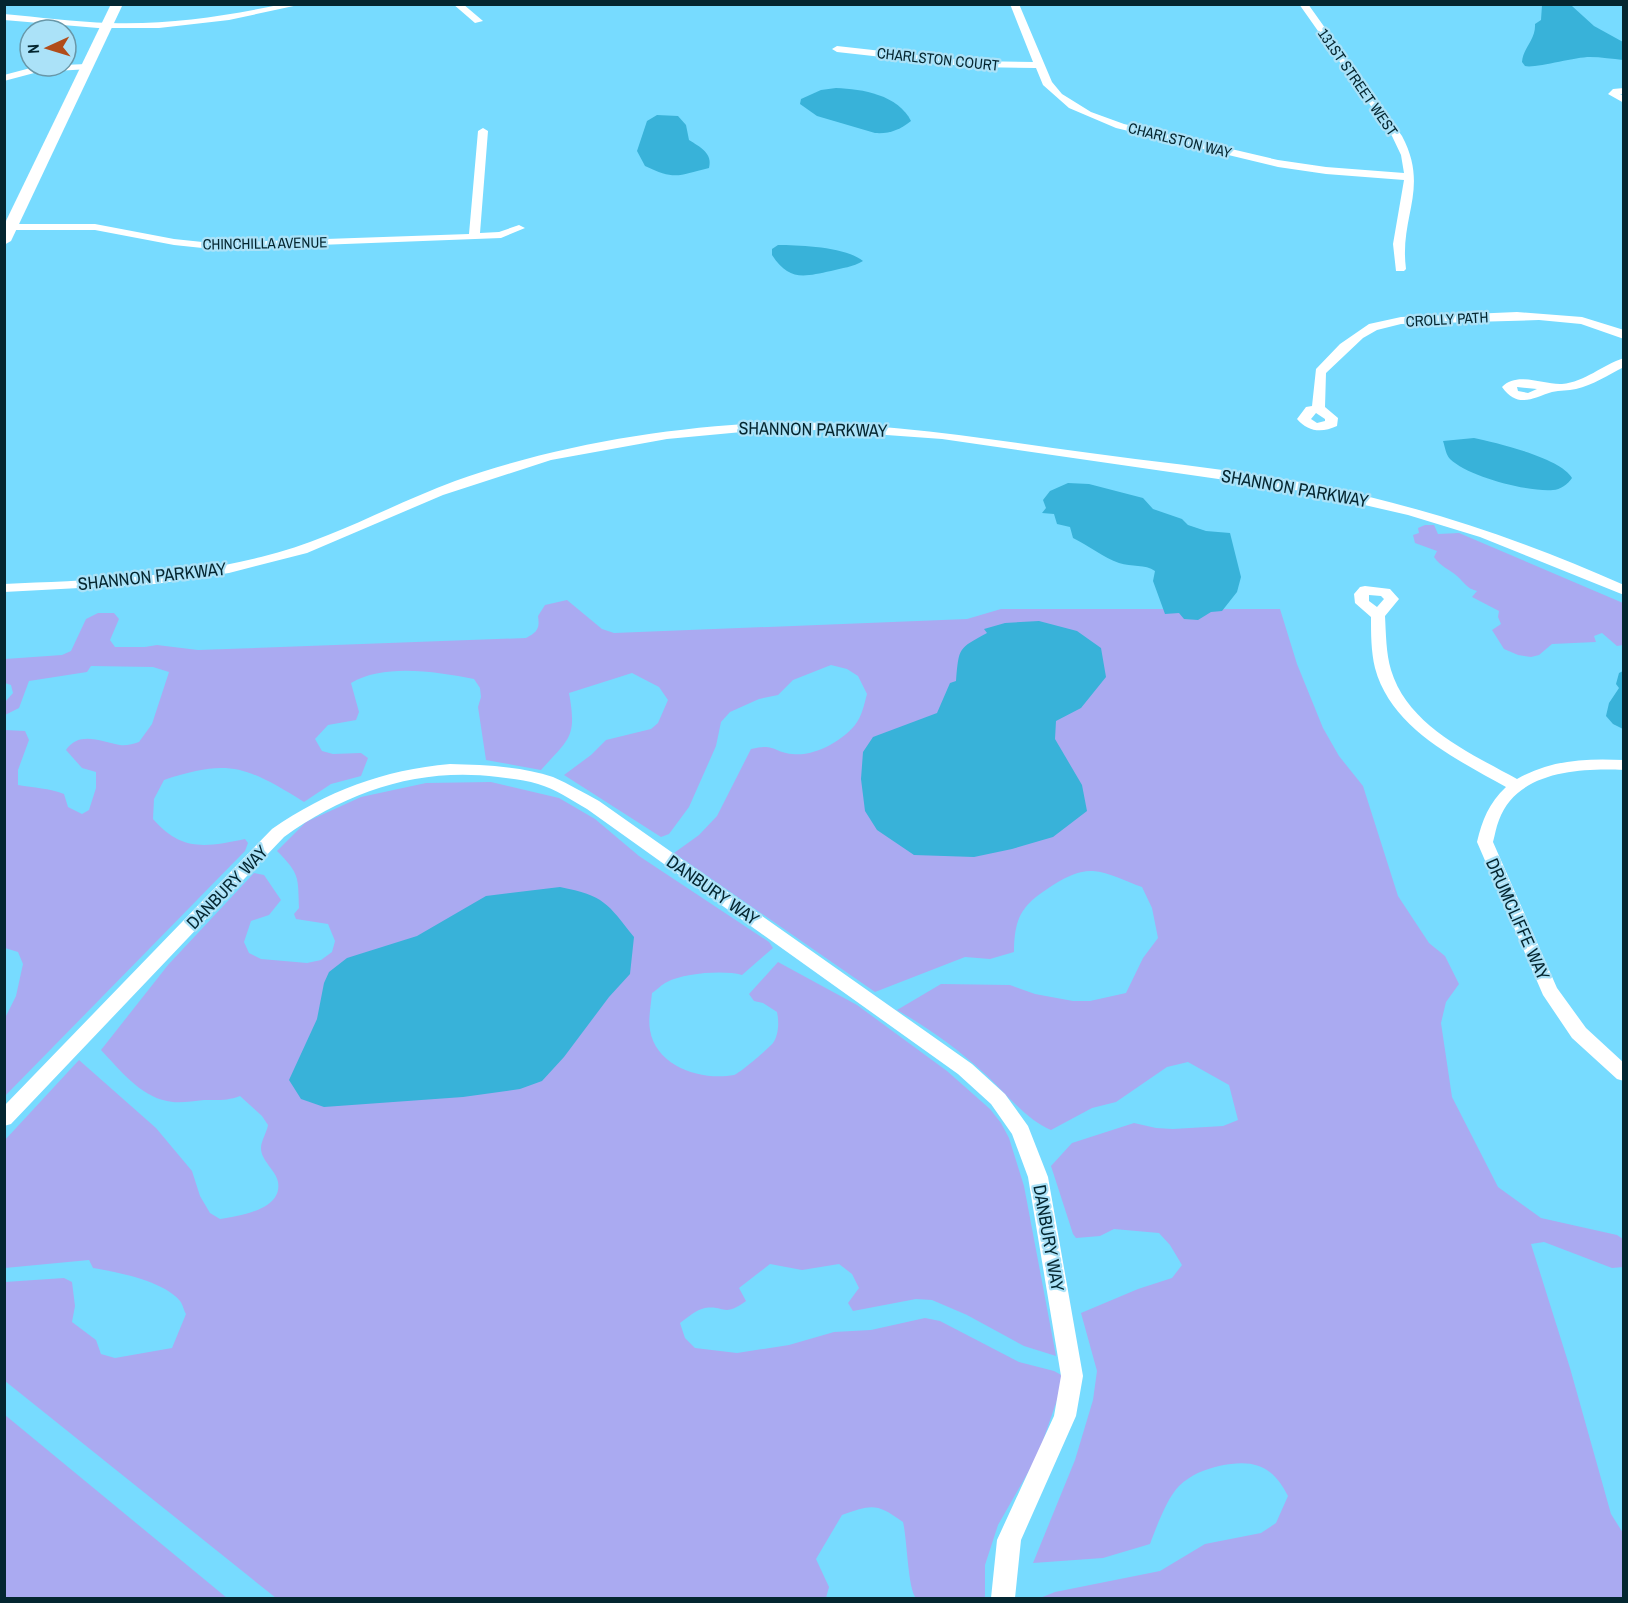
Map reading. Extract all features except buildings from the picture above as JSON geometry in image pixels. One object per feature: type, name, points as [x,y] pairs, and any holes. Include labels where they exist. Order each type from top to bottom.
[{"type":"main road","points":[[4,242],[8,227],[117,4]]},
{"type":"street","points":[[4,17],[107,26],[199,22],[299,4]]},
{"type":"street","points":[[457,4],[478,21]]},
{"type":"street","name":"CHARLSTON WAY","points":[[1014,4],[1039,65],[1055,94],[1087,114],[1114,124],[1261,160],[1313,169],[1410,177]]},
{"type":"street","name":"131ST STREET WEST","points":[[1303,4],[1397,136],[1407,155],[1410,177],[1397,247],[1400,269]]},
{"type":"street","name":"CHARLSTON COURT","points":[[837,49],[972,64],[1039,65]]},
{"type":"street","points":[[4,78],[38,69],[87,67]]},
{"type":"street","points":[[1623,91],[1617,91],[1614,94],[1623,100]]},
{"type":"street","points":[[474,237],[483,131]]},
{"type":"street","name":"CHINCHILLA AVENUE","points":[[8,227],[95,227],[174,242],[212,246],[474,237],[501,235],[519,228]]},
{"type":"street","name":"CROLLY PATH","points":[[1318,408],[1320,372],[1360,334],[1383,324],[1414,320],[1547,315],[1594,323],[1623,335]]},
{"type":"street","points":[[1552,388],[1580,385],[1623,362]]},
{"type":"street","name":"SHANNON PARKWAY","points":[[4,588],[123,583],[194,576],[299,551],[468,481],[594,446],[668,434],[743,427],[819,426],[894,430],[1269,481],[1339,494],[1421,514],[1503,540],[1582,571],[1623,591]]},
{"type":"street","points":[[1378,615],[1384,673],[1402,706],[1434,736],[1453,750],[1517,786]]},
{"type":"street","name":"DRUMCLIFFE WAY","points":[[1623,765],[1593,764],[1557,768],[1530,777],[1503,796],[1489,819],[1485,842],[1549,990],[1579,1033],[1623,1074]]},
{"type":"street","name":"DANBURY WAY","points":[[4,1119],[279,833],[303,814],[354,788],[415,772],[484,769],[543,780],[593,805],[965,1069],[998,1099],[1021,1131],[1038,1177],[1072,1376],[1065,1416],[1009,1540],[1003,1599]]},
{"type":"shaded area","points":[[1542,5],[1572,6],[1594,26],[1623,42],[1623,60],[1590,57],[1525,66],[1522,62],[1523,57],[1534,34],[1535,24],[1541,20]]},
{"type":"shaded area","points":[[836,88],[868,92],[889,99],[905,112],[911,121],[894,131],[875,133],[817,116],[800,104],[801,99],[821,90]]},
{"type":"shaded area","points":[[657,115],[678,116],[686,125],[689,140],[707,154],[709,168],[671,175],[645,166],[637,151],[647,121]]},
{"type":"shaded area","points":[[778,245],[810,246],[834,250],[855,256],[863,261],[831,271],[797,275],[784,269],[772,255],[772,249]]},
{"type":"shaded area","points":[[1474,438],[1542,458],[1566,471],[1572,478],[1558,489],[1542,490],[1514,486],[1470,472],[1450,459],[1443,441]]},
{"type":"shaded area","points":[[1068,483],[1089,484],[1143,498],[1153,509],[1182,519],[1188,525],[1206,531],[1230,533],[1241,577],[1237,592],[1222,611],[1211,612],[1198,620],[1184,619],[1179,613],[1165,614],[1153,581],[1155,571],[1147,567],[1119,563],[1108,558],[1073,538],[1070,527],[1057,524],[1054,514],[1042,513],[1046,508],[1043,500],[1050,491]]},
{"type":"shaded area","points":[[1434,525],[1438,534],[1459,533],[1623,603],[1623,645],[1617,646],[1602,633],[1594,636],[1596,642],[1552,644],[1539,655],[1531,657],[1504,649],[1492,630],[1501,624],[1498,617],[1499,611],[1472,597],[1477,591],[1468,587],[1439,563],[1434,557],[1437,551],[1415,543],[1413,535],[1419,533],[1418,528]]},
{"type":"shaded area","points":[[567,600],[602,629],[614,633],[967,619],[1001,609],[1280,609],[1297,664],[1323,728],[1339,756],[1363,786],[1398,896],[1429,943],[1445,956],[1459,984],[1446,1002],[1441,1023],[1452,1097],[1498,1187],[1541,1218],[1617,1235],[1623,1239],[1623,1267],[1612,1268],[1544,1242],[1531,1244],[1570,1368],[1611,1514],[1623,1533],[1623,1598],[1040,1598],[1055,1592],[1160,1571],[1205,1544],[1261,1533],[1276,1523],[1288,1496],[1275,1477],[1260,1466],[1241,1463],[1213,1468],[1193,1475],[1179,1486],[1162,1513],[1150,1544],[1103,1558],[1033,1563],[1075,1460],[1093,1400],[1097,1371],[1081,1313],[1138,1289],[1172,1278],[1182,1265],[1170,1245],[1159,1233],[1114,1229],[1100,1236],[1076,1238],[1051,1166],[1072,1143],[1134,1123],[1173,1129],[1223,1126],[1238,1120],[1229,1085],[1188,1062],[1167,1067],[1116,1102],[1092,1108],[1051,1130],[1033,1120],[953,1047],[897,1010],[941,984],[1010,985],[1035,994],[1073,1001],[1090,1001],[1126,993],[1143,958],[1158,938],[1152,908],[1142,887],[1112,875],[1093,871],[1084,871],[1070,876],[1038,896],[1024,910],[1016,927],[1014,952],[990,959],[965,957],[875,992],[674,853],[699,835],[717,816],[751,749],[770,747],[792,754],[809,753],[827,747],[843,737],[855,725],[867,694],[858,676],[847,669],[831,665],[793,680],[778,695],[759,699],[730,712],[721,722],[716,746],[689,807],[669,834],[661,837],[564,775],[591,755],[606,740],[651,729],[658,723],[668,700],[659,687],[632,673],[569,693],[572,719],[569,736],[559,751],[541,770],[486,760],[478,707],[481,697],[480,688],[474,679],[428,672],[395,671],[379,673],[351,683],[359,712],[356,720],[328,725],[315,739],[322,751],[333,754],[361,753],[368,758],[361,776],[331,784],[304,802],[267,781],[237,770],[206,769],[164,780],[154,799],[153,819],[164,830],[185,842],[195,844],[218,844],[245,839],[248,843],[245,851],[5,1096],[5,1018],[16,996],[23,964],[18,952],[5,948],[5,730],[25,731],[29,740],[18,770],[18,785],[64,794],[68,807],[82,814],[89,810],[96,788],[96,772],[82,768],[66,750],[77,740],[84,739],[122,745],[139,742],[152,724],[169,672],[153,667],[91,666],[87,672],[29,681],[19,708],[5,715],[5,702],[13,693],[11,685],[5,683],[5,659],[62,655],[71,651],[86,619],[98,613],[114,613],[119,619],[110,640],[115,647],[157,645],[198,650],[526,638],[537,630],[538,616],[545,605]]},
{"type":"shaded area","points":[[1039,621],[1077,631],[1101,648],[1106,677],[1081,708],[1056,721],[1055,739],[1082,785],[1087,811],[1053,837],[1012,849],[974,857],[914,855],[877,830],[865,811],[861,779],[863,752],[873,737],[937,713],[950,683],[956,681],[959,655],[970,642],[987,633],[984,629],[1005,623]]},
{"type":"shaded area","points":[[1624,671],[1623,729],[1613,724],[1606,716],[1609,703],[1619,688],[1616,684],[1619,673]]},
{"type":"shaded area","points":[[491,782],[559,798],[595,819],[639,856],[769,942],[773,948],[742,975],[715,973],[683,976],[665,983],[652,993],[650,1030],[654,1043],[671,1062],[682,1069],[708,1076],[734,1075],[766,1050],[776,1036],[777,1012],[763,1003],[754,1001],[749,994],[778,962],[857,1005],[947,1071],[990,1109],[1001,1123],[1009,1138],[1024,1186],[1056,1356],[1024,1346],[967,1315],[932,1300],[916,1299],[853,1311],[848,1303],[859,1288],[852,1274],[839,1264],[802,1270],[770,1264],[739,1288],[746,1301],[728,1310],[702,1309],[680,1323],[685,1338],[695,1348],[737,1353],[789,1345],[834,1332],[871,1330],[925,1318],[940,1321],[1019,1362],[1054,1371],[1065,1377],[1038,1455],[998,1525],[985,1565],[985,1598],[916,1598],[911,1585],[903,1522],[887,1511],[868,1507],[842,1515],[816,1559],[829,1587],[826,1598],[276,1598],[5,1381],[5,1282],[64,1278],[72,1282],[75,1306],[72,1322],[96,1340],[101,1354],[115,1358],[172,1348],[186,1314],[180,1301],[163,1288],[140,1278],[93,1268],[89,1260],[5,1268],[4,1141],[79,1060],[156,1128],[192,1171],[200,1196],[210,1213],[220,1219],[248,1213],[267,1205],[278,1192],[278,1182],[262,1153],[261,1145],[268,1125],[262,1116],[240,1096],[181,1102],[157,1098],[139,1088],[101,1050],[168,965],[254,873],[264,875],[281,900],[269,915],[251,921],[244,942],[249,953],[261,959],[307,963],[321,960],[332,952],[335,941],[328,924],[296,919],[294,914],[299,908],[296,876],[290,865],[277,851],[306,822],[361,797],[426,783]]},
{"type":"shaded area","points":[[560,887],[587,894],[604,903],[634,937],[630,974],[542,1081],[520,1089],[463,1097],[324,1107],[301,1099],[289,1080],[317,1019],[324,983],[329,972],[347,958],[417,936],[486,896]]},
{"type":"shaded area","points":[[5,1415],[227,1598],[5,1598]]}]
